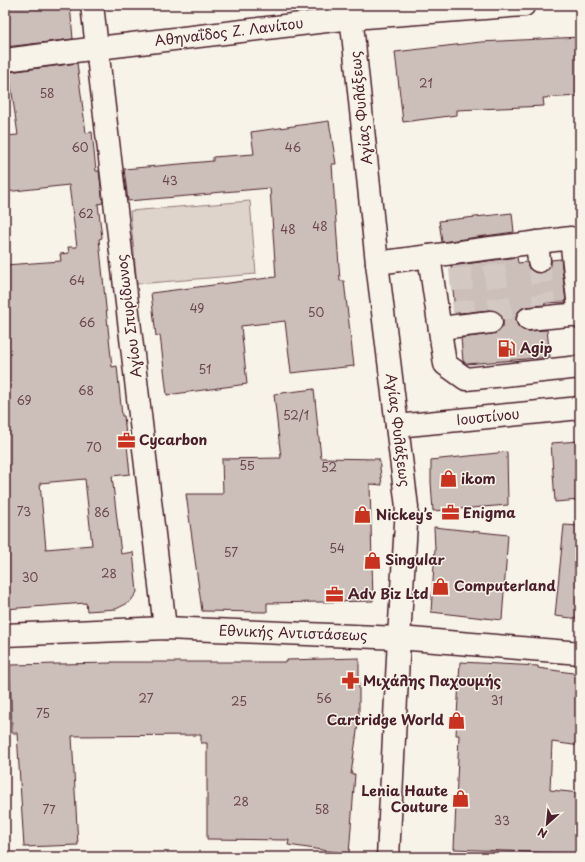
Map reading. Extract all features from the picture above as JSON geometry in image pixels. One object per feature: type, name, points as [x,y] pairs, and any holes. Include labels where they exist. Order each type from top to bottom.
[{"type":"street","name":"Αγίου Σπυρίδωνος","points":[[92,5],[165,628]]},
{"type":"street","name":"Αθηναΐδος Ζ. Λανίτου","points":[[5,60],[351,11],[524,5]]},
{"type":"street","name":"Αγίας Φυλάξεως","points":[[351,11],[377,263],[396,426],[408,507],[399,638],[388,857]]},
{"type":"street","points":[[377,263],[429,256],[460,260],[538,251],[571,238],[580,317]]},
{"type":"street","points":[[429,256],[445,364],[466,379],[580,367]]},
{"type":"street","points":[[539,313],[580,314]]},
{"type":"street","points":[[440,328],[465,318],[491,322]]},
{"type":"street","name":"Ιουστίνου","points":[[396,426],[580,408]]},
{"type":"street","name":"Εθνικής Αντιστάσεως","points":[[5,635],[165,628],[399,638],[580,653]]},
{"type":"shaded area","points":[[250,201],[256,274],[137,284],[130,211]]},
{"type":"building","points":[[5,5],[70,5],[73,39],[6,47]]},
{"type":"building","points":[[580,37],[580,96],[543,98],[544,106],[457,110],[457,115],[403,122],[395,52],[481,42]]},
{"type":"building","points":[[77,63],[86,133],[92,132],[96,171],[99,171],[103,203],[98,204],[102,238],[99,239],[112,367],[117,366],[130,474],[112,476],[121,554],[133,552],[137,592],[130,602],[116,609],[87,611],[86,603],[5,609],[5,265],[61,261],[60,254],[69,253],[68,247],[77,247],[69,185],[5,192],[5,136],[18,135],[9,72]],"holes":[[[85,479],[92,545],[46,549],[40,483]]]},
{"type":"building","points":[[329,121],[336,164],[332,164],[340,281],[344,281],[354,366],[291,373],[285,321],[241,326],[247,384],[167,395],[160,335],[156,336],[151,293],[276,277],[270,188],[128,201],[124,169],[213,161],[213,157],[254,154],[251,132]]},
{"type":"building","points":[[512,213],[514,232],[442,242],[439,221]]},
{"type":"building","points":[[517,257],[518,263],[527,262],[529,269],[540,273],[547,271],[551,266],[551,260],[561,259],[566,302],[545,303],[545,305],[526,307],[517,313],[516,320],[518,326],[523,330],[547,330],[550,357],[467,364],[463,361],[461,338],[498,332],[503,327],[503,320],[501,314],[496,310],[455,313],[451,266]]},
{"type":"building","points":[[314,389],[321,458],[379,459],[382,485],[370,484],[373,601],[267,603],[267,612],[202,611],[186,494],[223,494],[222,459],[281,458],[274,394]]},
{"type":"building","points":[[580,441],[580,500],[555,502],[551,443]]},
{"type":"building","points":[[507,452],[508,505],[433,511],[431,460]]},
{"type":"building","points":[[564,525],[580,526],[580,619],[555,616]]},
{"type":"building","points":[[434,527],[508,535],[502,620],[431,612],[435,549]]},
{"type":"building","points":[[359,658],[359,717],[351,774],[355,774],[349,854],[288,845],[289,840],[207,839],[207,743],[201,743],[201,735],[72,736],[78,845],[24,847],[17,733],[12,733],[10,665],[111,662],[287,662],[287,660]]},
{"type":"building","points":[[460,662],[538,666],[538,668],[580,674],[580,746],[552,742],[550,790],[580,793],[580,854],[454,849],[459,735],[456,735]]},
{"type":"tunnel","points":[[539,261],[544,303]]},
{"type":"tunnel","points":[[494,265],[502,321]]},
{"type":"tunnel","points":[[460,268],[464,312]]},
{"type":"place","name":"Agip","points":[[507,348]]},
{"type":"place","name":"Cycarbon","points":[[126,440]]},
{"type":"place","name":"ikom","points":[[448,479]]},
{"type":"place","name":"Enigma","points":[[450,513]]},
{"type":"place","name":"Nickey’s","points":[[363,515]]},
{"type":"place","name":"Singular","points":[[372,560]]},
{"type":"place","name":"Computerland","points":[[441,586]]},
{"type":"place","name":"Adv Biz Ltd","points":[[335,594]]},
{"type":"place","name":"Μιχάλης Παχουμής","points":[[350,681]]},
{"type":"place","name":"Cartridge World","points":[[457,720]]},
{"type":"place","name":"Lenia Haute Couture","points":[[461,799]]}]
